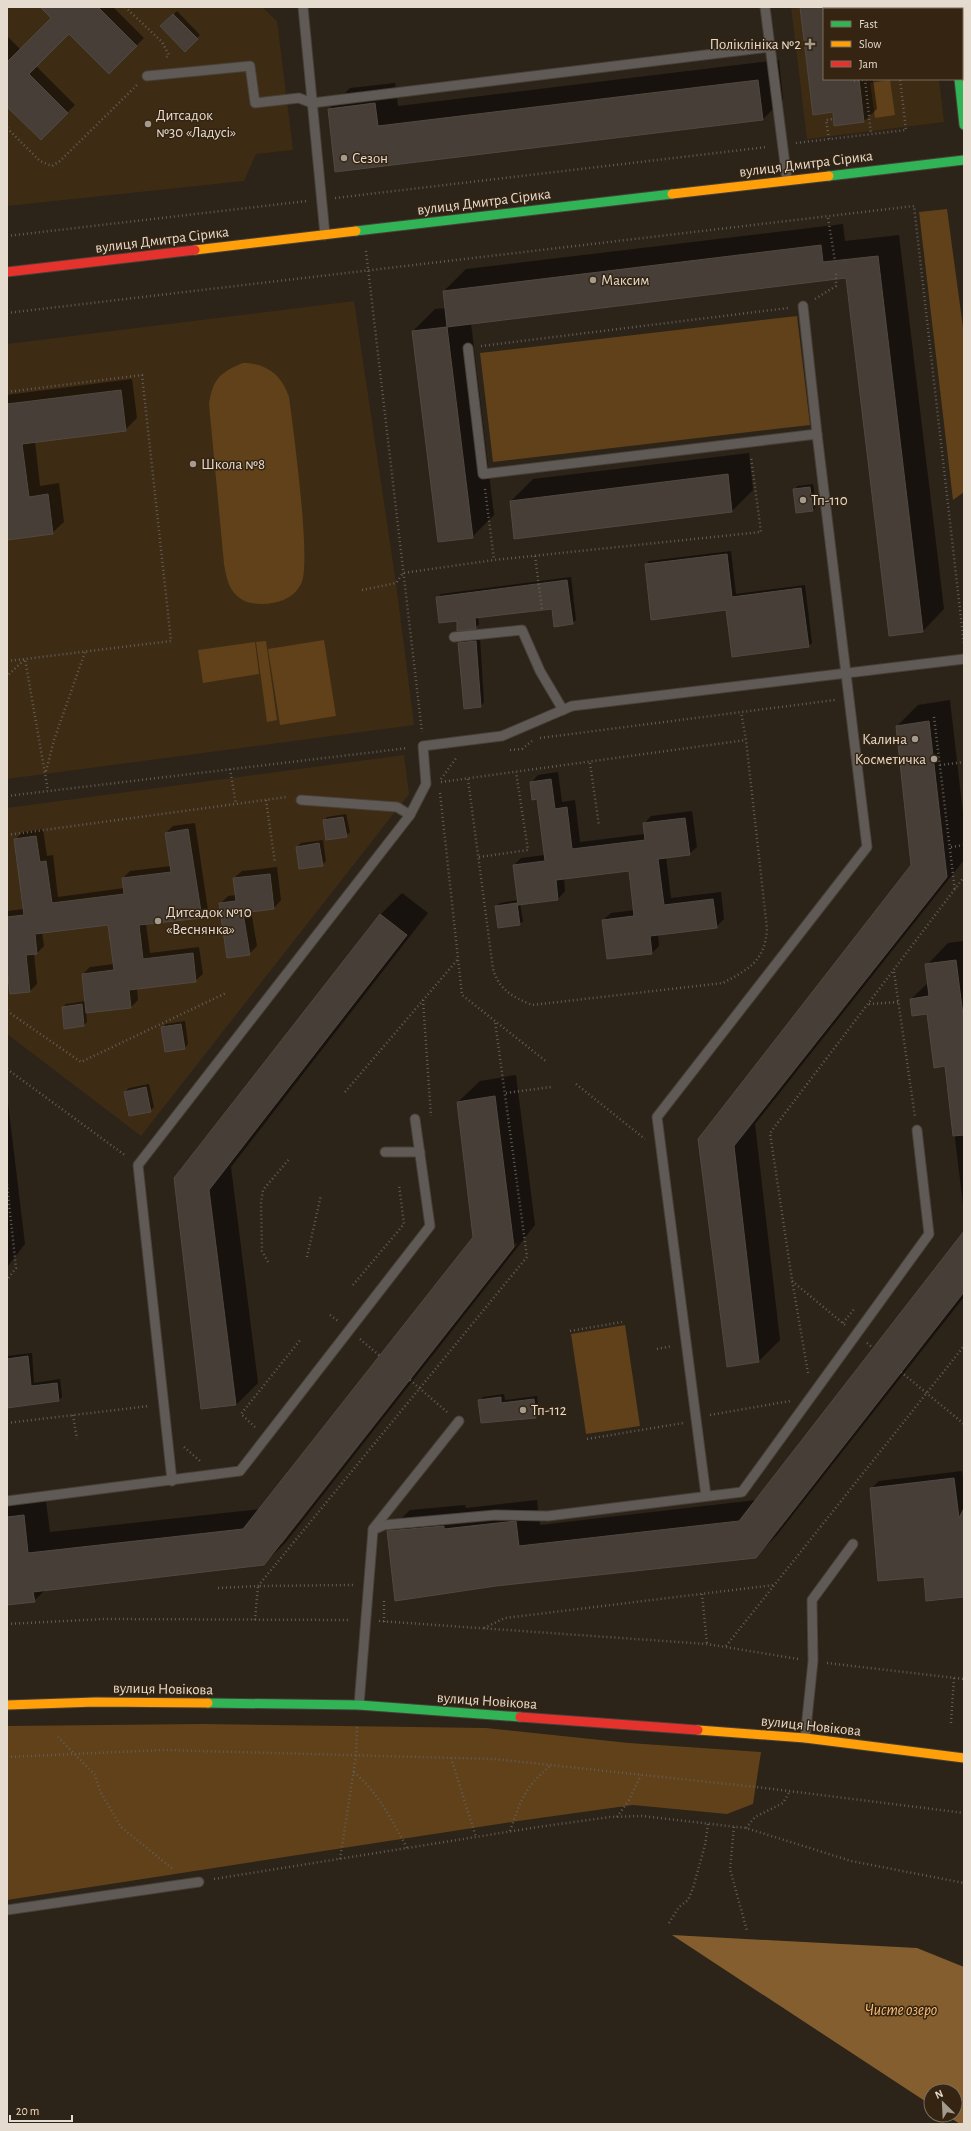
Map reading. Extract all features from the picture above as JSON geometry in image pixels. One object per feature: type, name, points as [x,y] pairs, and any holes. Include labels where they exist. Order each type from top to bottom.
[{"type":"main road","points":[[959,80],[964,125]]},
{"type":"main road","name":"вулиця Дмитра Сірика","points":[[7,272],[964,160]]},
{"type":"main road","name":"вулиця Новікова","points":[[7,1706],[96,1702],[359,1706],[805,1738],[964,1758]]},
{"type":"lane","points":[[302,7],[325,235]]},
{"type":"lane","points":[[765,7],[786,180]]},
{"type":"lane","points":[[147,76],[250,66],[255,103],[299,98],[312,103],[770,48]]},
{"type":"lane","points":[[706,1496],[657,1117],[867,847],[803,306]]},
{"type":"lane","points":[[468,348],[483,474],[817,434]]},
{"type":"lane","points":[[454,637],[522,630],[540,671],[563,710]]},
{"type":"lane","points":[[172,1481],[138,1164],[410,815],[426,784],[423,746],[502,736],[572,706],[964,659]]},
{"type":"lane","points":[[301,800],[397,807],[410,815]]},
{"type":"lane","points":[[7,1501],[172,1481],[240,1471],[430,1226],[415,1119]]},
{"type":"lane","points":[[373,1530],[384,1525],[495,1515],[548,1516],[742,1492],[813,1397],[929,1234],[917,1130]]},
{"type":"lane","points":[[385,1152],[420,1152]]},
{"type":"lane","points":[[359,1706],[373,1530],[459,1421]]},
{"type":"lane","points":[[805,1738],[813,1661],[812,1600],[853,1544]]},
{"type":"lane","points":[[7,1910],[199,1882]]},
{"type":"path","points":[[7,128],[40,161],[52,166],[60,161],[169,55],[162,42],[125,7]]},
{"type":"path","points":[[854,81],[860,80]]},
{"type":"path","points":[[865,80],[871,134]]},
{"type":"path","points":[[7,236],[906,130],[900,80]]},
{"type":"path","points":[[829,139],[826,120],[833,119]]},
{"type":"path","points":[[7,313],[828,218],[914,206],[964,648]]},
{"type":"path","points":[[828,218],[835,261]]},
{"type":"path","points":[[7,796],[423,746],[363,230]]},
{"type":"path","points":[[468,348],[803,306],[836,286],[836,272]]},
{"type":"path","points":[[7,392],[142,375],[171,641],[7,661]]},
{"type":"path","points":[[362,590],[396,583],[403,573],[494,560],[761,532],[749,442]]},
{"type":"path","points":[[483,474],[494,560]]},
{"type":"path","points":[[535,556],[542,609]]},
{"type":"path","points":[[45,773],[54,740],[86,652]]},
{"type":"path","points":[[7,676],[25,659]]},
{"type":"path","points":[[25,659],[48,791]]},
{"type":"path","points":[[508,751],[522,749],[536,738],[849,698]]},
{"type":"path","points":[[468,779],[493,969],[496,981],[502,988],[520,1000],[532,1005],[723,983],[745,972],[761,954],[766,944],[767,929],[746,740],[741,712]]},
{"type":"path","points":[[934,717],[951,847],[955,891]]},
{"type":"path","points":[[426,784],[590,763],[746,740]]},
{"type":"path","points":[[465,756],[458,757],[438,783],[462,995],[548,1062]]},
{"type":"path","points":[[940,765],[964,762]]},
{"type":"path","points":[[590,763],[599,826]]},
{"type":"path","points":[[230,769],[236,804]]},
{"type":"path","points":[[479,857],[528,850],[516,772]]},
{"type":"path","points":[[7,835],[286,797],[301,800]]},
{"type":"path","points":[[266,800],[275,863]]},
{"type":"path","points":[[951,847],[964,845]]},
{"type":"path","points":[[587,1439],[813,1397],[792,1280],[770,1133],[955,891],[964,877]]},
{"type":"path","points":[[345,1092],[458,959]]},
{"type":"path","points":[[894,971],[917,1130]]},
{"type":"path","points":[[7,1011],[81,1062],[226,993]]},
{"type":"path","points":[[415,1119],[432,1118],[423,1000]]},
{"type":"path","points":[[868,1004],[898,1002]]},
{"type":"path","points":[[256,1620],[258,1586],[526,1257],[506,1093],[495,1020]]},
{"type":"path","points":[[7,1069],[138,1164]]},
{"type":"path","points":[[576,1084],[628,1125]]},
{"type":"path","points":[[506,1093],[551,1087]]},
{"type":"path","points":[[268,1262],[262,1251],[263,1190],[290,1158]]},
{"type":"path","points":[[7,1184],[16,1268],[7,1280]]},
{"type":"path","points":[[353,1285],[404,1224],[399,1184]]},
{"type":"path","points":[[307,1257],[321,1195]]},
{"type":"path","points":[[792,1280],[873,1348]]},
{"type":"path","points":[[570,1331],[622,1322]]},
{"type":"path","points":[[267,1437],[241,1414],[301,1339]]},
{"type":"path","points":[[726,1646],[964,1346]]},
{"type":"path","points":[[902,1372],[964,1424]]},
{"type":"path","points":[[410,1380],[459,1421]]},
{"type":"path","points":[[7,1423],[164,1404]]},
{"type":"path","points":[[73,1415],[77,1439]]},
{"type":"path","points":[[167,1432],[215,1475]]},
{"type":"path","points":[[483,1629],[505,1618],[775,1584]]},
{"type":"path","points":[[218,1588],[258,1586],[369,1585]]},
{"type":"path","points":[[702,1594],[707,1644]]},
{"type":"path","points":[[7,1624],[104,1619],[367,1620],[707,1644],[813,1661],[964,1679]]},
{"type":"path","points":[[951,1723],[954,1678]]},
{"type":"path","points":[[340,1859],[356,1756],[359,1706]]},
{"type":"path","points":[[58,1737],[95,1775],[100,1791],[122,1827],[188,1883]]},
{"type":"path","points":[[7,1757],[163,1750],[494,1759],[790,1791],[964,1813]]},
{"type":"path","points":[[451,1758],[476,1837]]},
{"type":"path","points":[[510,1832],[526,1789],[536,1777],[550,1765]]},
{"type":"path","points":[[353,1772],[365,1781],[378,1799],[407,1848]]},
{"type":"path","points":[[617,1817],[629,1800],[641,1775]]},
{"type":"path","points":[[746,1828],[755,1818],[782,1803],[790,1791]]},
{"type":"path","points":[[199,1882],[476,1837],[617,1817],[642,1816],[746,1828],[851,1861],[964,1883]]},
{"type":"path","points":[[668,1924],[679,1907],[688,1900],[705,1845],[708,1824]]},
{"type":"path","points":[[734,1827],[730,1869],[747,1931]]},
{"type":"shaded area","name":"Дитсадок №30 «Ладусі»","points":[[7,7],[262,7],[277,21],[293,150],[256,154],[244,181],[7,206]]},
{"type":"shaded area","name":"Поліклініка №2","points":[[791,7],[930,7],[823,8],[823,80],[939,80],[944,122],[807,139]]},
{"type":"shaded area","points":[[890,80],[895,115],[875,118],[870,83]]},
{"type":"shaded area","points":[[947,209],[964,335],[964,492],[953,500],[919,212]]},
{"type":"shaded area","name":"Школа №8","points":[[354,301],[396,583],[414,725],[7,779],[7,344]]},
{"type":"shaded area","points":[[797,316],[810,425],[493,462],[480,353]]},
{"type":"shaded area","points":[[243,363],[259,365],[266,368],[282,382],[286,389],[289,397],[301,495],[304,572],[301,584],[292,595],[286,599],[265,604],[244,601],[234,593],[227,577],[224,564],[209,404],[213,388],[218,378],[228,370]]},
{"type":"shaded area","points":[[324,640],[336,716],[280,725],[268,649]]},
{"type":"shaded area","points":[[266,641],[277,720],[267,722],[256,642]]},
{"type":"shaded area","points":[[255,642],[259,674],[203,683],[198,650]]},
{"type":"shaded area","name":"Дитсадок №10 «Веснянка»","points":[[404,755],[409,794],[141,1136],[7,1034],[7,808]]},
{"type":"shaded area","points":[[625,1325],[640,1426],[586,1434],[571,1334]]},
{"type":"shaded area","points":[[201,1724],[486,1728],[629,1743],[761,1752],[753,1804],[727,1814],[633,1805],[511,1822],[7,1900],[7,1726]]},
{"type":"water","name":"Чисте озеро","points":[[672,1935],[917,1948],[964,1967],[964,2124],[958,2123],[963,2123],[963,2083],[923,2083],[923,2100]]},
{"type":"building","points":[[40,7],[98,7],[137,46],[109,74],[69,34],[29,74],[68,113],[41,140],[7,107],[7,62],[51,18]]},
{"type":"building","points":[[800,7],[824,7],[823,80],[859,80],[864,122],[834,126],[833,112],[813,115]]},
{"type":"building","points":[[173,14],[198,39],[185,52],[160,26]]},
{"type":"building","points":[[758,80],[763,120],[335,172],[328,109],[375,103],[378,126]]},
{"type":"building","points":[[821,245],[823,262],[878,256],[923,632],[889,636],[846,278],[447,327],[443,291]]},
{"type":"building","points":[[447,327],[473,538],[438,542],[412,331]]},
{"type":"building","points":[[121,390],[126,431],[22,444],[29,497],[48,494],[53,534],[7,540],[7,404]]},
{"type":"building","points":[[728,474],[732,512],[514,539],[510,501]]},
{"type":"building","name":"Тп-110","points":[[810,487],[813,511],[796,513],[793,489]]},
{"type":"building","points":[[727,554],[732,597],[801,588],[809,647],[732,657],[726,610],[651,620],[645,564]]},
{"type":"building","points":[[567,580],[573,624],[554,627],[552,609],[475,618],[476,629],[457,631],[457,621],[439,623],[436,597]]},
{"type":"building","points":[[476,641],[481,707],[464,709],[458,643]]},
{"type":"building","points":[[929,721],[947,877],[734,1146],[759,1362],[727,1367],[698,1139],[911,865],[896,726]]},
{"type":"building","points":[[551,779],[555,809],[567,807],[572,849],[645,840],[643,823],[685,818],[690,855],[658,859],[664,905],[713,899],[717,928],[650,936],[652,954],[607,959],[602,920],[634,916],[629,871],[556,880],[558,900],[518,905],[513,865],[545,861],[537,799],[532,800],[530,782]]},
{"type":"building","points":[[343,817],[347,837],[326,840],[323,820]]},
{"type":"building","points":[[188,829],[202,918],[139,925],[143,959],[193,953],[196,982],[129,990],[131,1008],[86,1013],[82,974],[114,970],[108,925],[35,934],[37,954],[26,955],[30,992],[10,994],[7,969],[7,917],[24,915],[14,839],[36,836],[40,862],[46,861],[52,903],[124,894],[122,878],[171,872],[165,833]]},
{"type":"building","points":[[319,843],[323,866],[299,869],[296,847]]},
{"type":"building","points":[[270,874],[274,909],[243,913],[250,955],[227,958],[219,903],[236,901],[233,878]]},
{"type":"building","points":[[517,903],[520,925],[498,928],[495,906]]},
{"type":"building","points":[[380,914],[407,935],[209,1190],[236,1405],[201,1409],[174,1178]]},
{"type":"building","points":[[956,960],[964,1023],[964,1135],[953,1136],[945,1066],[934,1068],[927,1014],[912,1016],[910,999],[929,996],[925,964]]},
{"type":"building","points":[[82,1004],[84,1026],[64,1029],[62,1007]]},
{"type":"building","points":[[181,1024],[185,1049],[165,1052],[161,1027]]},
{"type":"building","points":[[146,1087],[151,1112],[129,1116],[124,1092]]},
{"type":"building","points":[[495,1096],[514,1247],[264,1565],[33,1592],[35,1602],[7,1605],[7,1517],[24,1515],[28,1553],[243,1529],[473,1237],[457,1102]]},
{"type":"building","points":[[964,1231],[964,1292],[756,1558],[496,1586],[395,1601],[387,1531],[444,1526],[444,1529],[516,1521],[519,1546],[739,1521]]},
{"type":"building","points":[[28,1356],[31,1386],[57,1383],[59,1401],[7,1408],[7,1359]]},
{"type":"building","points":[[501,1397],[501,1403],[534,1399],[536,1418],[481,1423],[478,1400]]},
{"type":"building","points":[[954,1478],[959,1518],[964,1508],[964,1597],[926,1601],[924,1577],[878,1581],[870,1488]]},
{"type":"traffic: fast","points":[[959,80],[964,125]]},
{"type":"traffic: fast","points":[[829,176],[964,160]]},
{"type":"traffic: fast","points":[[356,231],[672,194]]},
{"type":"traffic: fast","points":[[208,1703],[359,1705],[520,1717]]},
{"type":"traffic: slow","points":[[672,194],[829,176]]},
{"type":"traffic: slow","points":[[195,250],[356,231]]},
{"type":"traffic: slow","points":[[7,1705],[96,1702],[208,1703]]},
{"type":"traffic: slow","points":[[698,1730],[805,1738],[964,1758]]},
{"type":"traffic: jam","points":[[7,272],[195,250]]},
{"type":"traffic: jam","points":[[520,1717],[698,1730]]},
{"type":"place","name":"Поліклініка №2","points":[[810,44]]},
{"type":"place","name":"Дитсадок №30 «Ладусі»","points":[[148,124]]},
{"type":"place","name":"Сезон","points":[[344,158]]},
{"type":"place","name":"Максим","points":[[593,280]]},
{"type":"place","name":"Школа №8","points":[[193,464]]},
{"type":"place","name":"Тп-110","points":[[803,500]]},
{"type":"place","name":"Калина","points":[[915,739]]},
{"type":"place","name":"Косметичка","points":[[934,759]]},
{"type":"place","name":"Дитсадок №10 «Веснянка»","points":[[158,921]]},
{"type":"place","name":"Тп-112","points":[[523,1410]]}]
